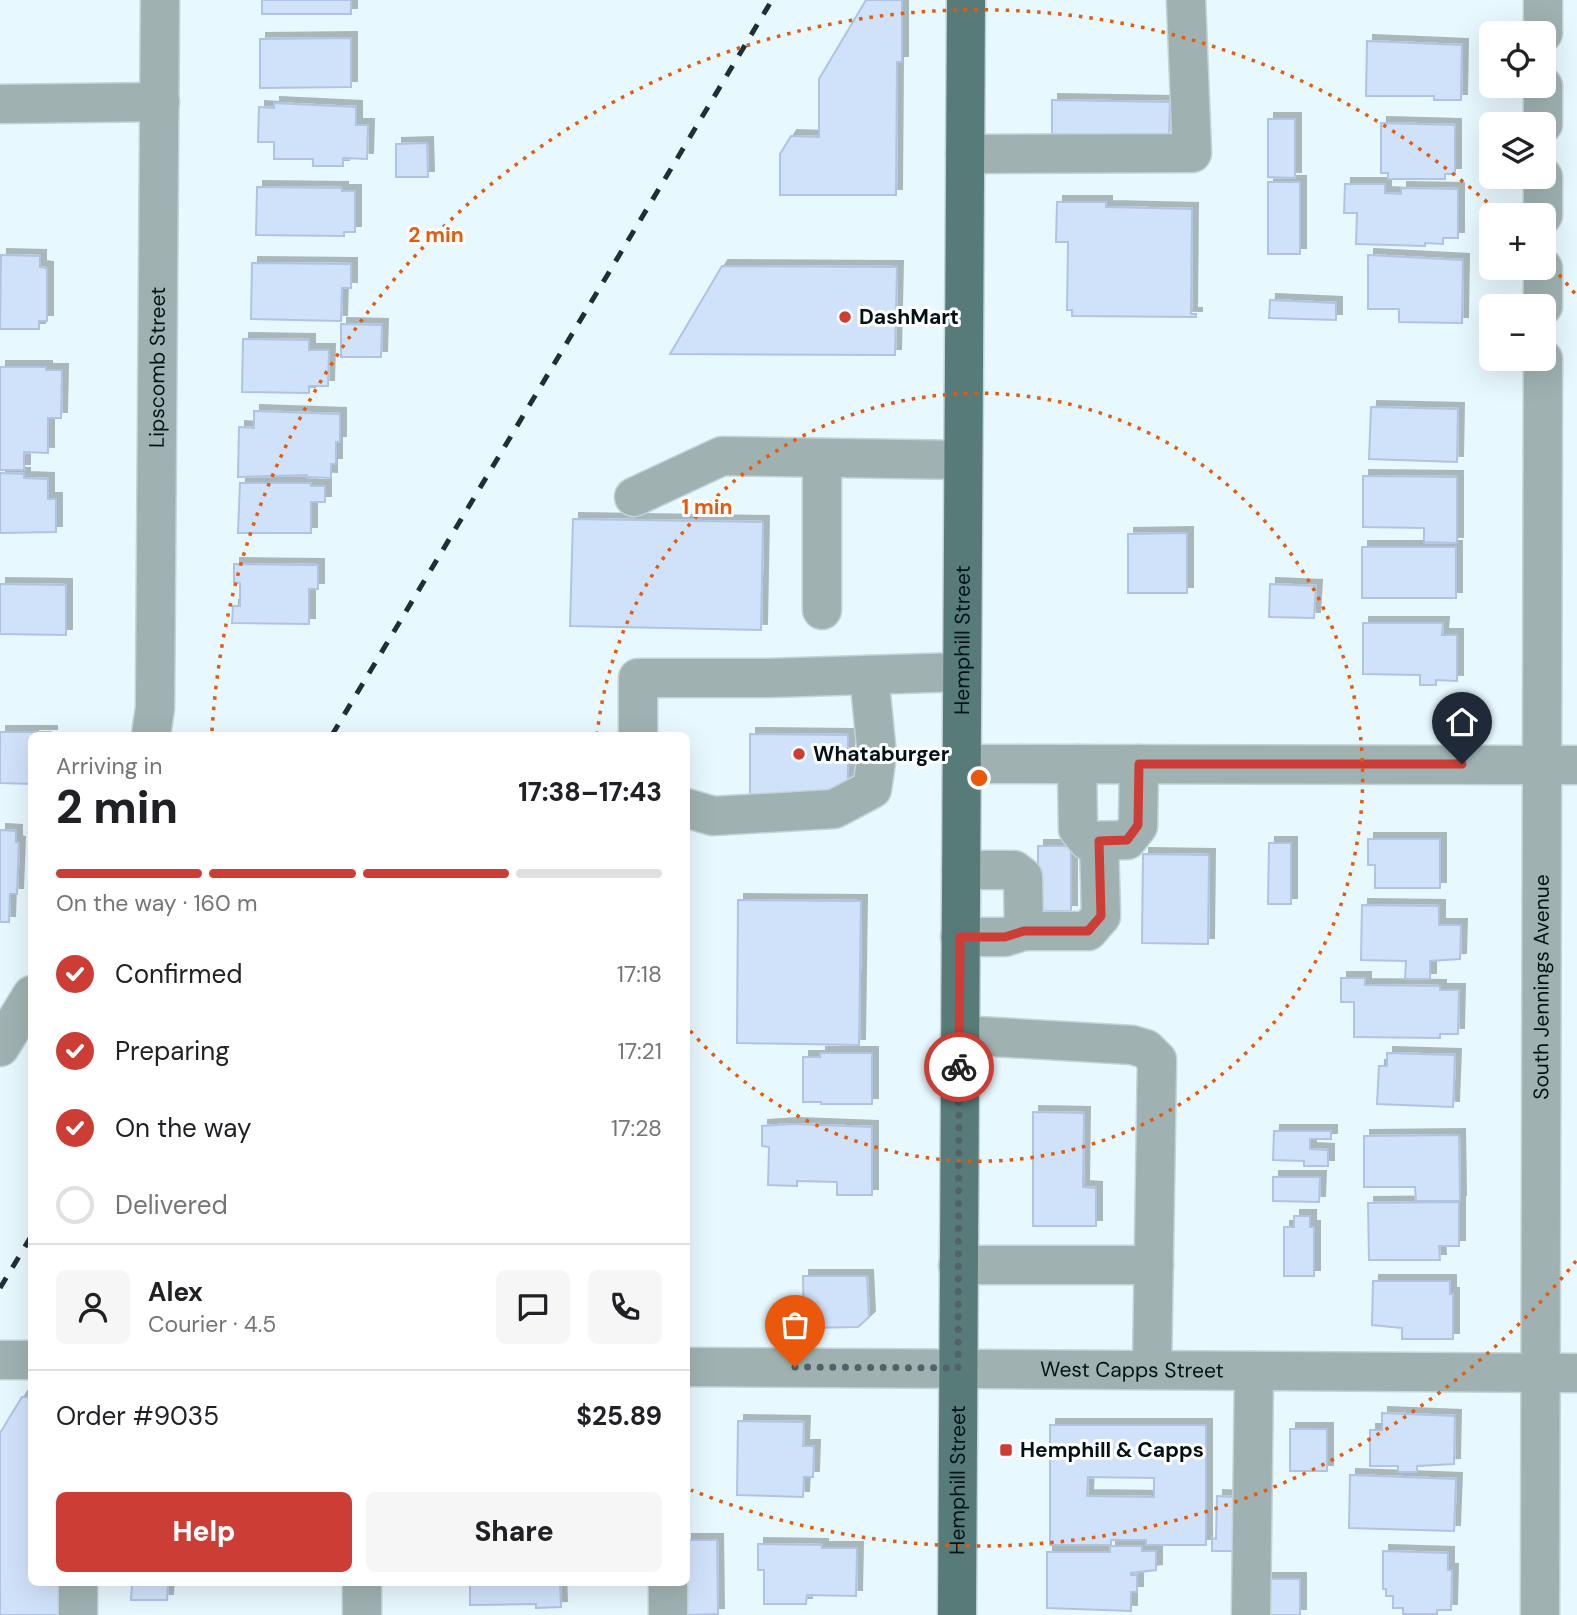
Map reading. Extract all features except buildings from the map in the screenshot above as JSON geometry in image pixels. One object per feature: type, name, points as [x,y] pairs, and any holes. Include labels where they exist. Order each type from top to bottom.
[{"type":"main road","name":"Hemphill Street","points":[[957,1615],[966,0]]},
{"type":"street","name":"Lipscomb Street","points":[[151,732],[155,708],[160,0]]},
{"type":"street","points":[[965,154],[1192,153],[1186,0]]},
{"type":"street","points":[[1543,21],[1544,0]]},
{"type":"street","points":[[0,104],[160,102]]},
{"type":"street","name":"South Jennings Avenue","points":[[1540,1615],[1541,1418],[1559,1373],[1560,764],[1544,371]]},
{"type":"street","points":[[634,497],[722,456],[963,460]]},
{"type":"street","points":[[822,458],[822,610]]},
{"type":"street","points":[[638,732],[638,678],[962,672]]},
{"type":"street","points":[[690,809],[713,816],[834,809],[872,789],[877,755],[869,675]]},
{"type":"street","points":[[961,764],[1560,764]]},
{"type":"street","points":[[1077,764],[1078,829],[1088,841],[1099,841],[1127,840],[1138,825],[1139,764]]},
{"type":"street","points":[[960,937],[1005,937],[1024,931],[1088,931],[1101,916],[1099,841]]},
{"type":"street","points":[[961,870],[1014,870],[1023,877],[1024,931]]},
{"type":"street","points":[[0,1047],[28,1002]]},
{"type":"street","points":[[960,1035],[1132,1045],[1146,1049],[1157,1060],[1152,1370]]},
{"type":"street","points":[[958,1265],[1154,1265]]},
{"type":"street","points":[[0,1360],[28,1360]]},
{"type":"street","name":"West Capps Street","points":[[690,1367],[1559,1373]]},
{"type":"street","points":[[1251,1615],[1254,1371]]},
{"type":"street","points":[[78,1586],[78,1615]]},
{"type":"street","points":[[362,1586],[362,1615]]},
{"type":"street","points":[[667,1615],[668,1586]]},
{"type":"railway","points":[[334,732],[772,0]]},
{"type":"railway","points":[[0,1288],[28,1242]]},
{"type":"way so far","points":[[795,1367],[958,1368],[959,1067]]},
{"type":"place","name":"DashMart","points":[[845,317]]},
{"type":"place","name":"Whataburger","points":[[799,754]]},
{"type":"place","name":"Hemphill & Capps","points":[[1006,1450]]},
{"type":"route","points":[[959,1067],[960,937],[1005,937],[1024,931],[1088,931],[1101,916],[1099,841],[1127,840],[1138,825],[1139,764],[1462,764]]}]
